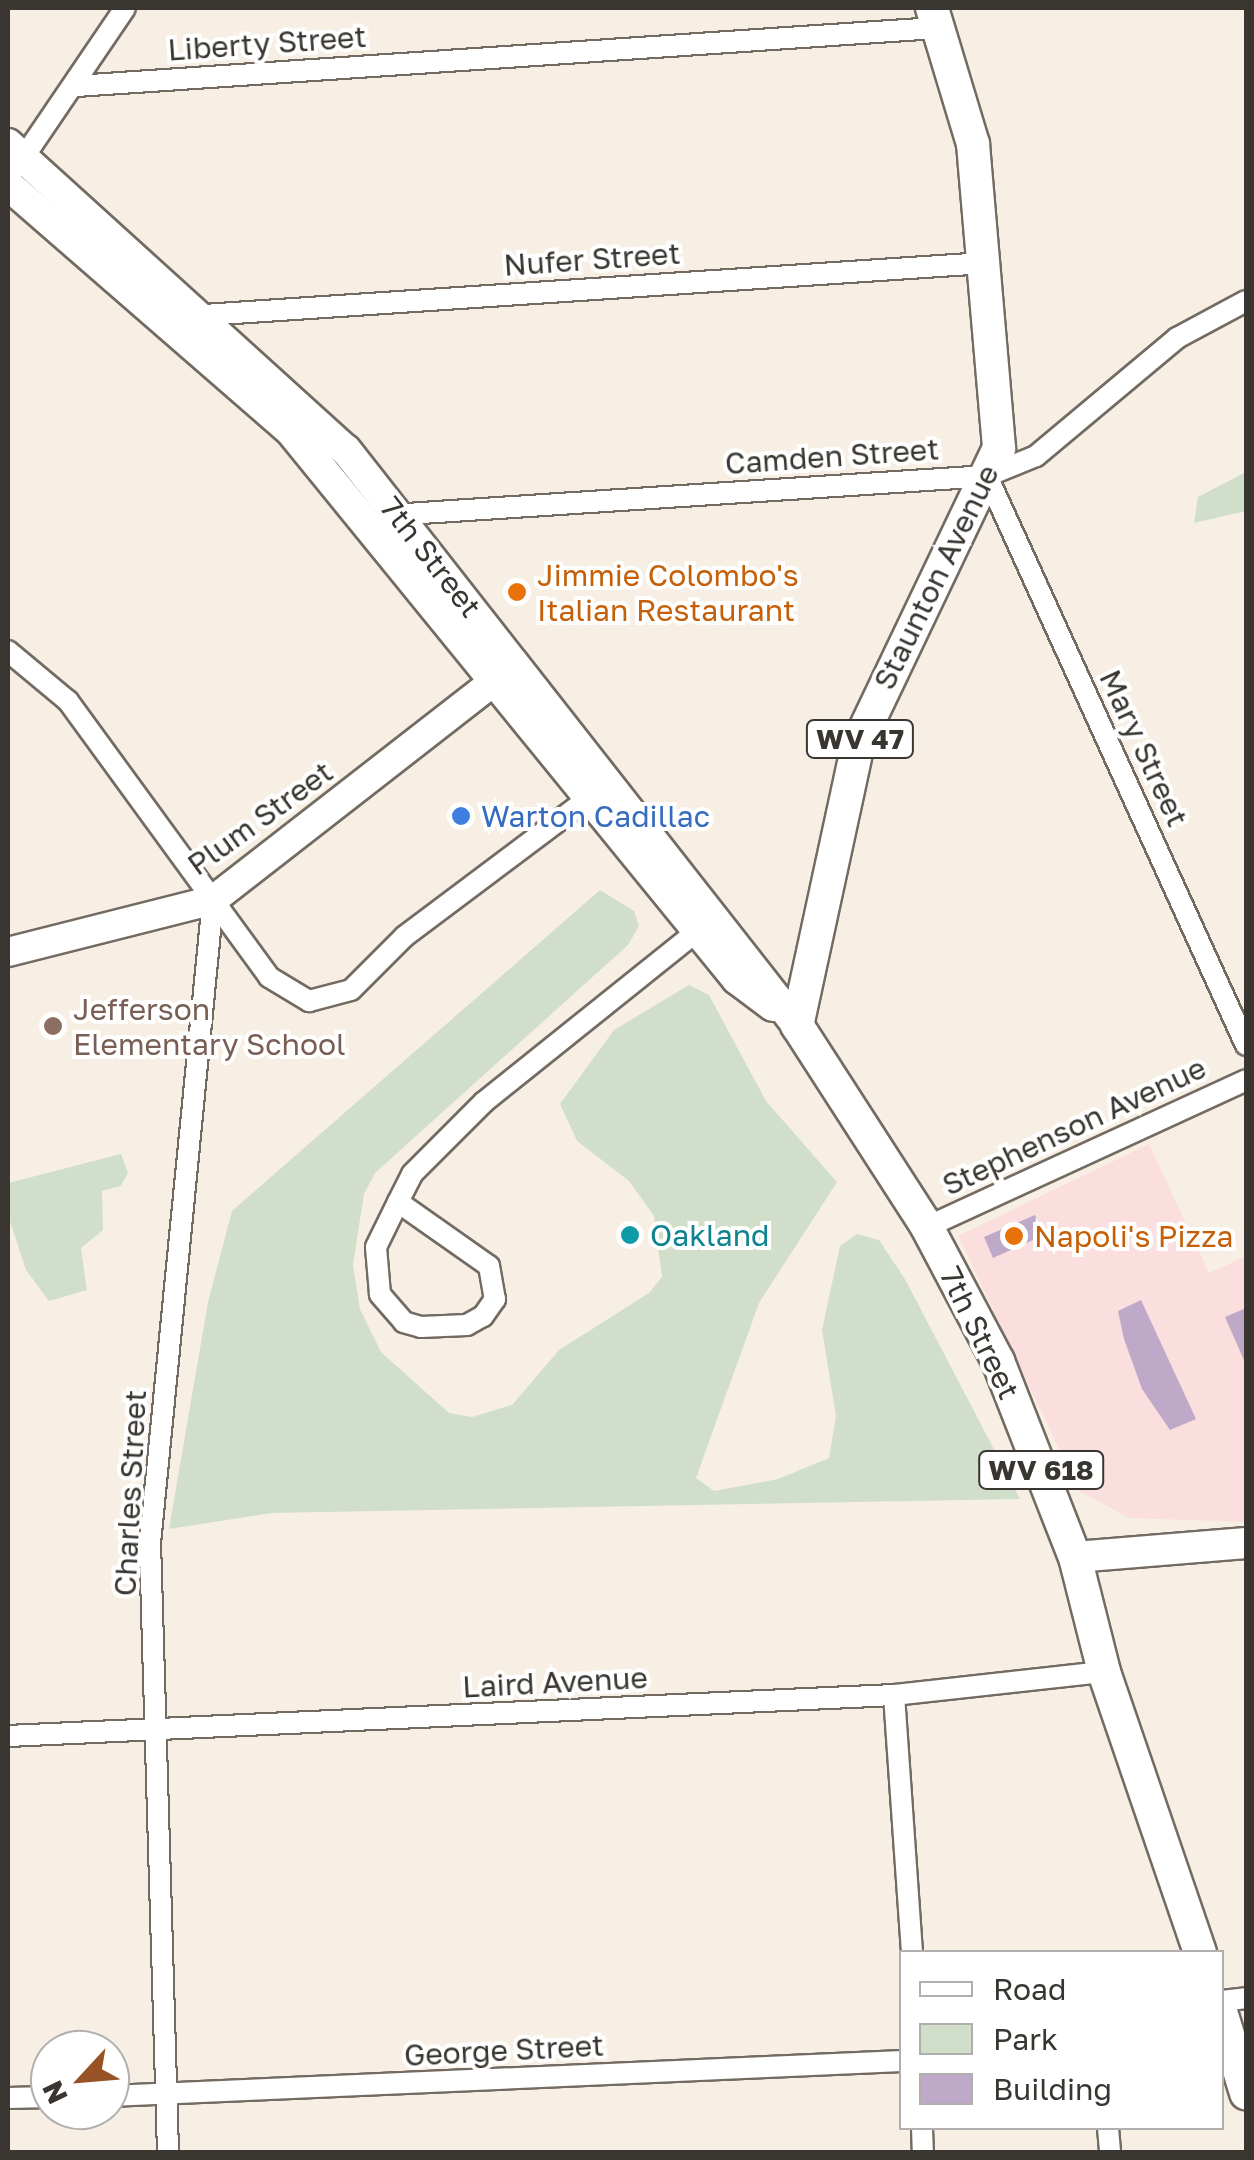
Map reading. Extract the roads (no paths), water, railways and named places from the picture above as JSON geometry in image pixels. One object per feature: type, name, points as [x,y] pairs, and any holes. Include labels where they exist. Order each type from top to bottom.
[{"type":"main road","name":"Staunton Avenue","points":[[797,1024],[858,744],[999,448],[973,144],[934,18]]},
{"type":"main road","name":"7th Street","points":[[13,160],[204,315],[309,411],[398,514],[592,796],[737,979],[797,1024]]},
{"type":"main road","name":"7th Street","points":[[8,185],[290,430],[507,672],[797,1024],[927,1227],[998,1362],[1074,1558],[1104,1672],[1199,1950]]},
{"type":"main road","points":[[1074,1558],[1246,1543]]},
{"type":"main road","points":[[1225,2034],[1246,2092]]},
{"type":"street","points":[[13,160],[76,86],[125,8]]},
{"type":"street","name":"Liberty Street","points":[[76,86],[934,18]]},
{"type":"street","name":"Nufer Street","points":[[204,315],[984,262]]},
{"type":"street","name":"Camden Street","points":[[366,516],[987,476],[1036,456],[1177,338],[1246,301]]},
{"type":"street","name":"Mary Street","points":[[987,476],[1246,1045]]},
{"type":"street","points":[[8,651],[68,701],[270,977],[309,1001],[350,990],[405,936],[592,796]]},
{"type":"street","name":"Plum Street","points":[[8,952],[213,900],[507,672]]},
{"type":"street","name":"Charles Street","points":[[168,2152],[150,1543],[213,900]]},
{"type":"street","points":[[398,1202],[488,1266],[495,1299],[483,1316],[467,1325],[420,1326],[404,1322],[380,1294],[376,1247],[398,1202],[412,1174],[484,1102],[699,930]]},
{"type":"street","name":"Stephenson Avenue","points":[[927,1227],[1246,1080]]},
{"type":"street","name":"Laird Avenue","points":[[8,1736],[156,1732],[894,1694],[1104,1672]]},
{"type":"street","points":[[894,1694],[912,1950]]},
{"type":"street","name":"George Street","points":[[130,2096],[899,2061]]},
{"type":"place","name":"Jimmie Colombo's Italian Restaurant","points":[[517,592]]},
{"type":"place","name":"Warton Cadillac","points":[[461,816]]},
{"type":"place","name":"Jefferson Elementary School","points":[[53,1026]]},
{"type":"place","name":"Oakland","points":[[630,1235]]},
{"type":"place","name":"Napoli's Pizza","points":[[1014,1236]]}]
